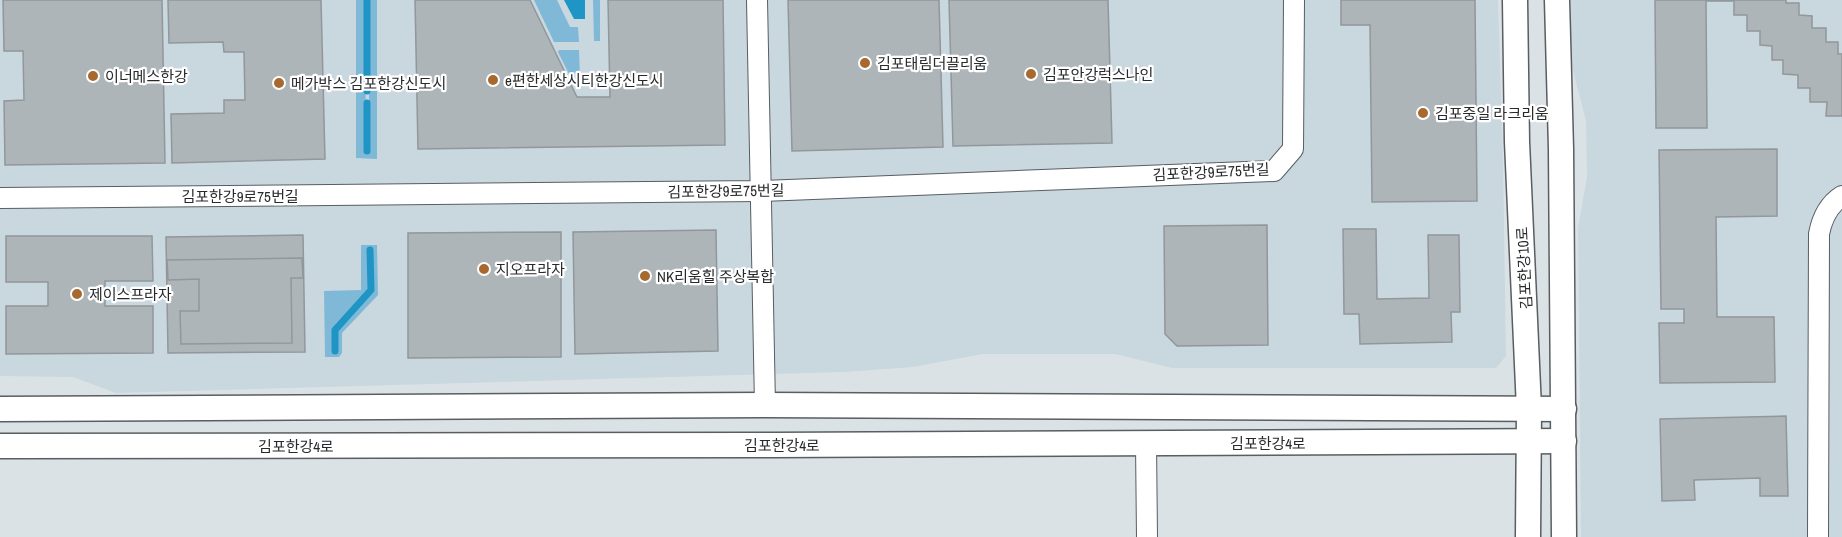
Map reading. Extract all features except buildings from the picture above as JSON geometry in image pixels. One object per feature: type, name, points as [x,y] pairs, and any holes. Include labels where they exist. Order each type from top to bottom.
[{"type":"street","points":[[757,0],[765,405]]},
{"type":"street","name":"김포한강9로75번길","points":[[0,198],[760,191],[1274,171],[1293,149],[1294,0]]},
{"type":"street","name":"김포한강10로","points":[[1515,0],[1517,142],[1529,409],[1528,537]]},
{"type":"street","points":[[1557,0],[1561,148],[1564,537]]},
{"type":"street","points":[[1818,537],[1820,234],[1822,221],[1828,210],[1842,196]]},
{"type":"street","points":[[0,409],[765,405],[1564,409]]},
{"type":"street","name":"김포한강4로","points":[[0,446],[1564,441]]},
{"type":"street","points":[[1146,443],[1147,537]]},
{"type":"shaded area","points":[[0,0],[1498,0],[1506,356],[1496,368],[1172,368],[1115,354],[983,354],[913,367],[844,372],[116,393],[73,377],[0,376]]},
{"type":"shaded area","points":[[356,0],[365,0],[366,152],[369,153],[369,0],[377,0],[377,159],[356,158]]},
{"type":"shaded area","points":[[534,0],[557,0],[570,27],[578,27],[579,42],[554,42]]},
{"type":"shaded area","points":[[564,0],[585,0],[585,19],[574,19]]},
{"type":"shaded area","points":[[593,0],[600,0],[600,41],[594,41]]},
{"type":"shaded area","points":[[1571,0],[1842,0],[1842,537],[1581,537],[1578,228],[1587,177],[1586,121],[1571,63]]},
{"type":"shaded area","points":[[559,50],[579,50],[580,77],[571,78]]},
{"type":"shaded area","points":[[361,245],[377,245],[378,295],[342,333],[342,353],[339,357],[325,357],[324,291],[361,290]]},
{"type":"waterway","points":[[367,0],[367,91]]},
{"type":"waterway","points":[[367,103],[367,151]]},
{"type":"waterway","points":[[335,351],[335,330],[371,290],[370,250]]},
{"type":"place","name":"김포태림더끌리움","points":[[865,63]]},
{"type":"place","name":"김포안강럭스나인","points":[[1031,74]]},
{"type":"place","name":"이너메스한강","points":[[93,76]]},
{"type":"place","name":"e편한세상시티한강신도시","points":[[493,80]]},
{"type":"place","name":"메가박스 김포한강신도시","points":[[279,83]]},
{"type":"place","name":"김포중일 라크리움","points":[[1423,113]]},
{"type":"place","name":"지오프라자","points":[[484,269]]},
{"type":"place","name":"NK리움힐 주상복합","points":[[645,276]]},
{"type":"place","name":"제이스프라자","points":[[77,294]]}]
